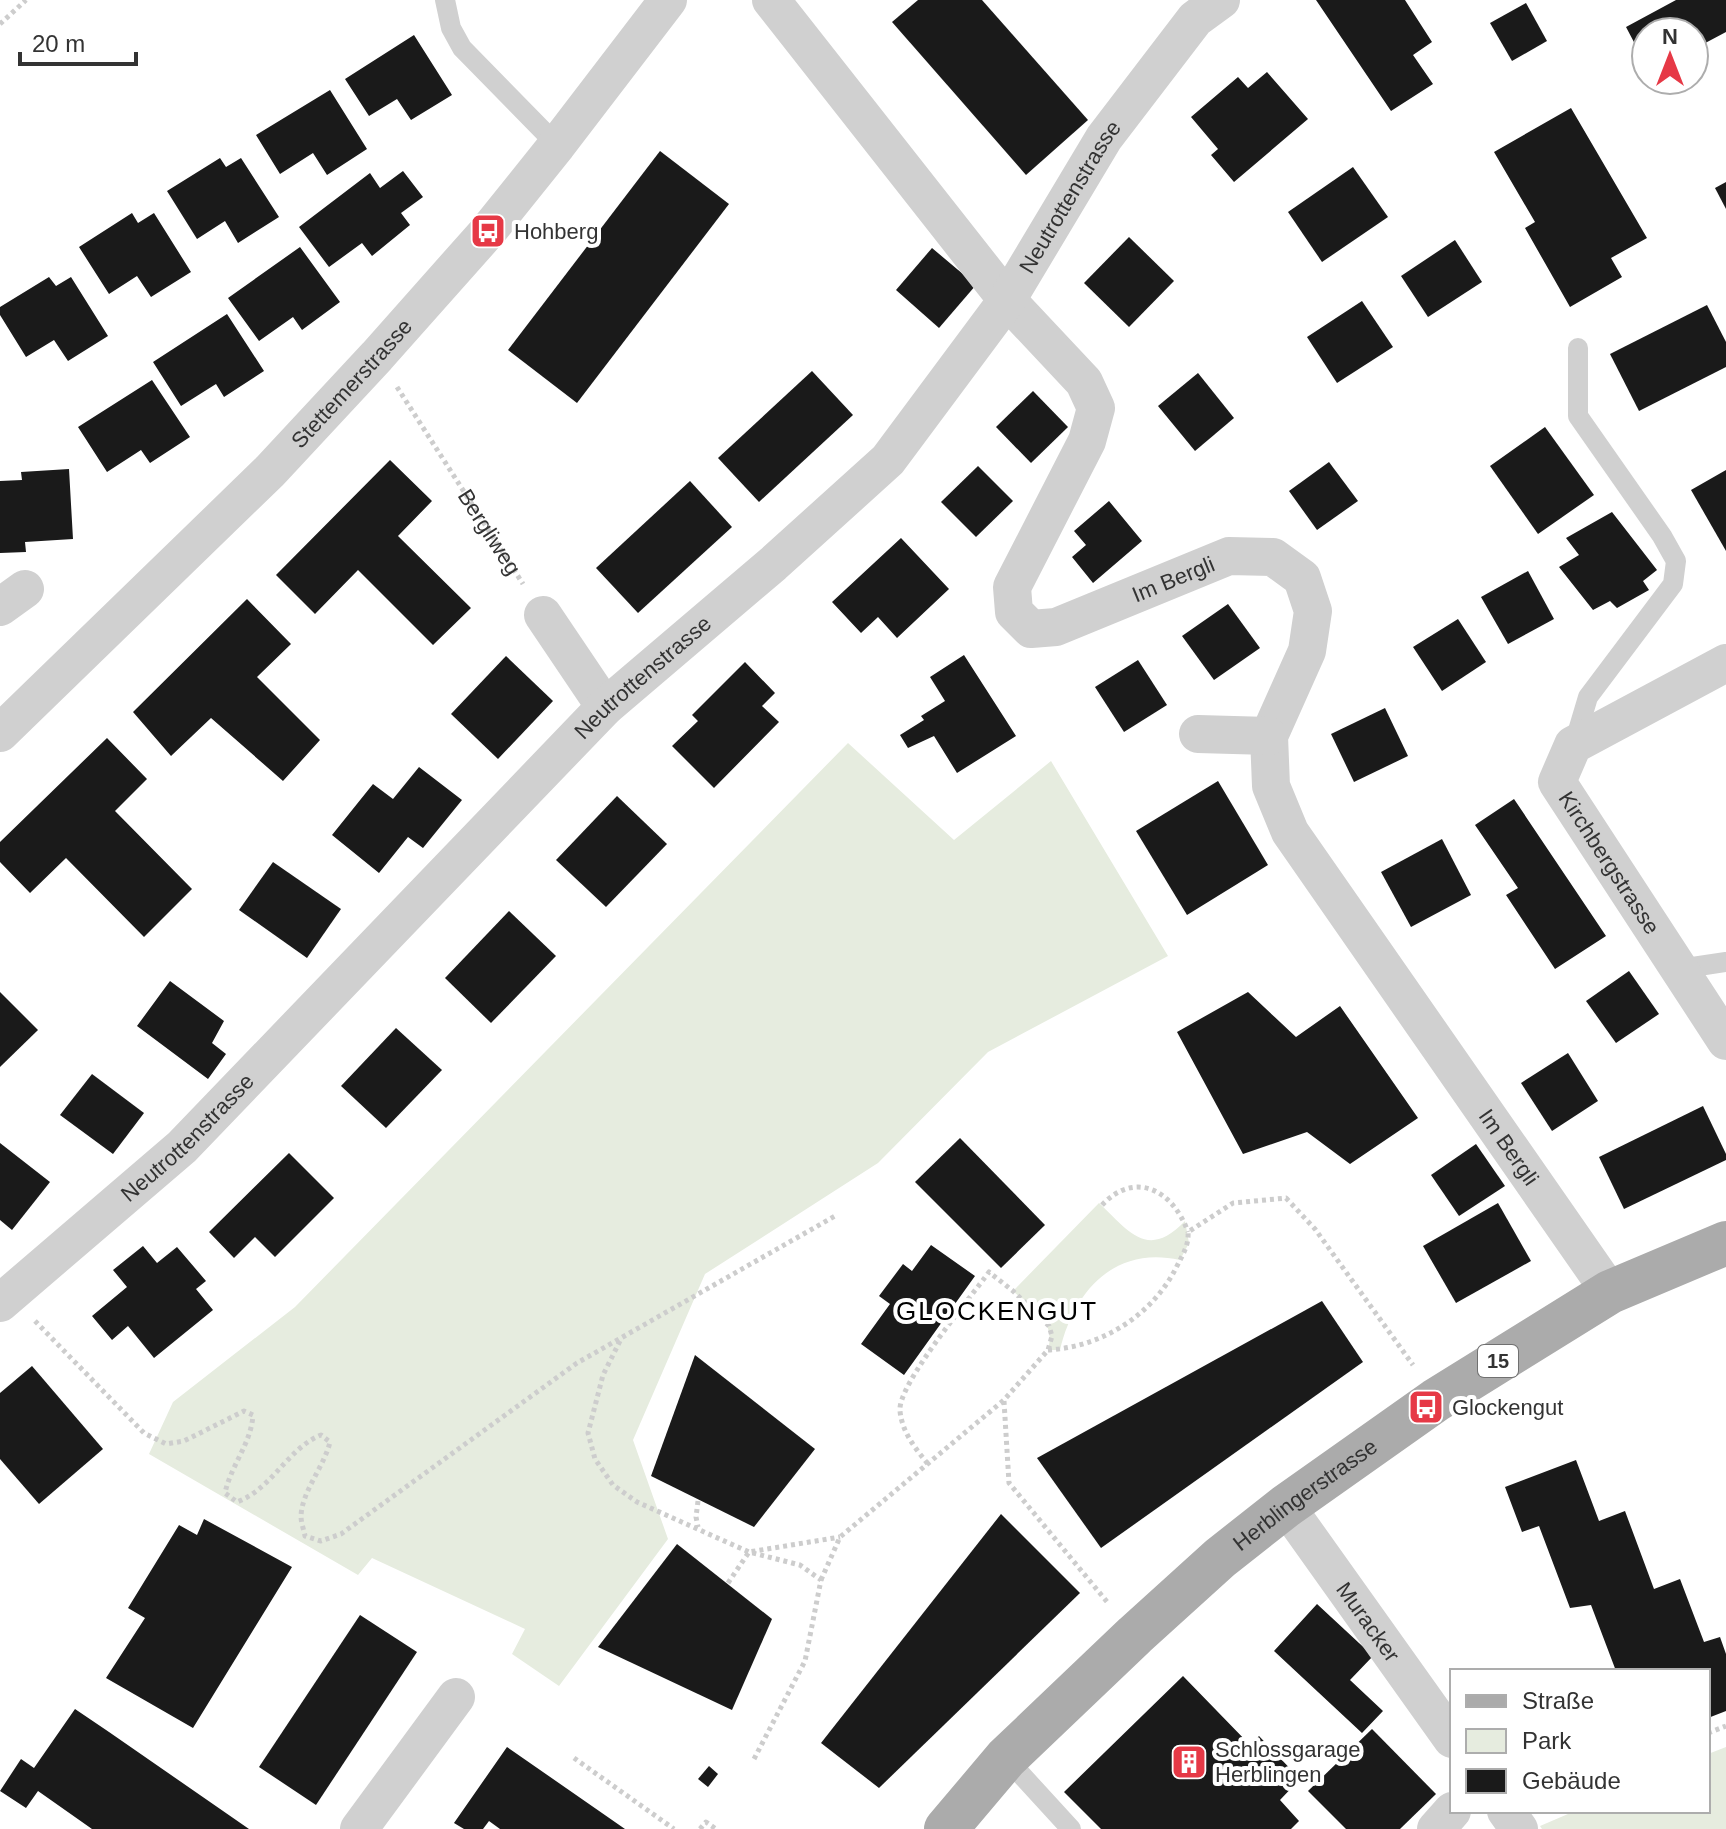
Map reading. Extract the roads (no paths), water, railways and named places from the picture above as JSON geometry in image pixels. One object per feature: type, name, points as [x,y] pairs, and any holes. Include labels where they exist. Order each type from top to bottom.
[{"type":"main road","name":"Herblingerstrasse","points":[[946,1829],[1006,1758],[1135,1635],[1220,1558],[1286,1506],[1436,1400],[1610,1292],[1726,1243]]},
{"type":"street","name":"Stettemerstrasse","points":[[0,733],[270,471],[377,356],[488,231],[668,0]]},
{"type":"street","name":"Im Bergli","points":[[771,0],[1007,300],[1084,382],[1096,408],[1087,441],[1012,587],[1014,612],[1031,629],[1056,627],[1229,556],[1273,557],[1302,578],[1313,611],[1307,651],[1269,736],[1271,786],[1290,832],[1610,1292]]},
{"type":"street","name":"Neutrottenstrasse","points":[[5,1298],[182,1147],[605,707],[773,564],[888,460],[1007,300],[1104,138],[1195,19],[1221,0]]},
{"type":"street","points":[[543,615],[605,707]]},
{"type":"street","points":[[1573,745],[1726,663]]},
{"type":"street","points":[[1198,734],[1269,736]]},
{"type":"street","name":"Kirchbergstrasse","points":[[1573,745],[1557,782],[1726,1041]]},
{"type":"street","name":"Muracker","points":[[1286,1506],[1450,1736]]},
{"type":"street","points":[[359,1829],[456,1697]]},
{"type":"street","points":[[1436,1829],[1450,1813]]},
{"type":"lane","points":[[445,0],[451,28],[462,48],[557,145]]},
{"type":"lane","points":[[1573,745],[1588,697],[1673,584],[1676,561],[1578,416],[1578,348]]},
{"type":"lane","points":[[1679,969],[1726,962]]},
{"type":"lane","points":[[1006,1758],[1071,1829]]},
{"type":"place","name":"Hohberg","points":[[488,231]]},
{"type":"place","name":"Glockengut","points":[[1426,1407]]},
{"type":"place","name":"Schlossgarage Herblingen","points":[[1189,1762]]},
{"type":"district","name":"GLOCKENGUT","points":[[997,1311]]}]
